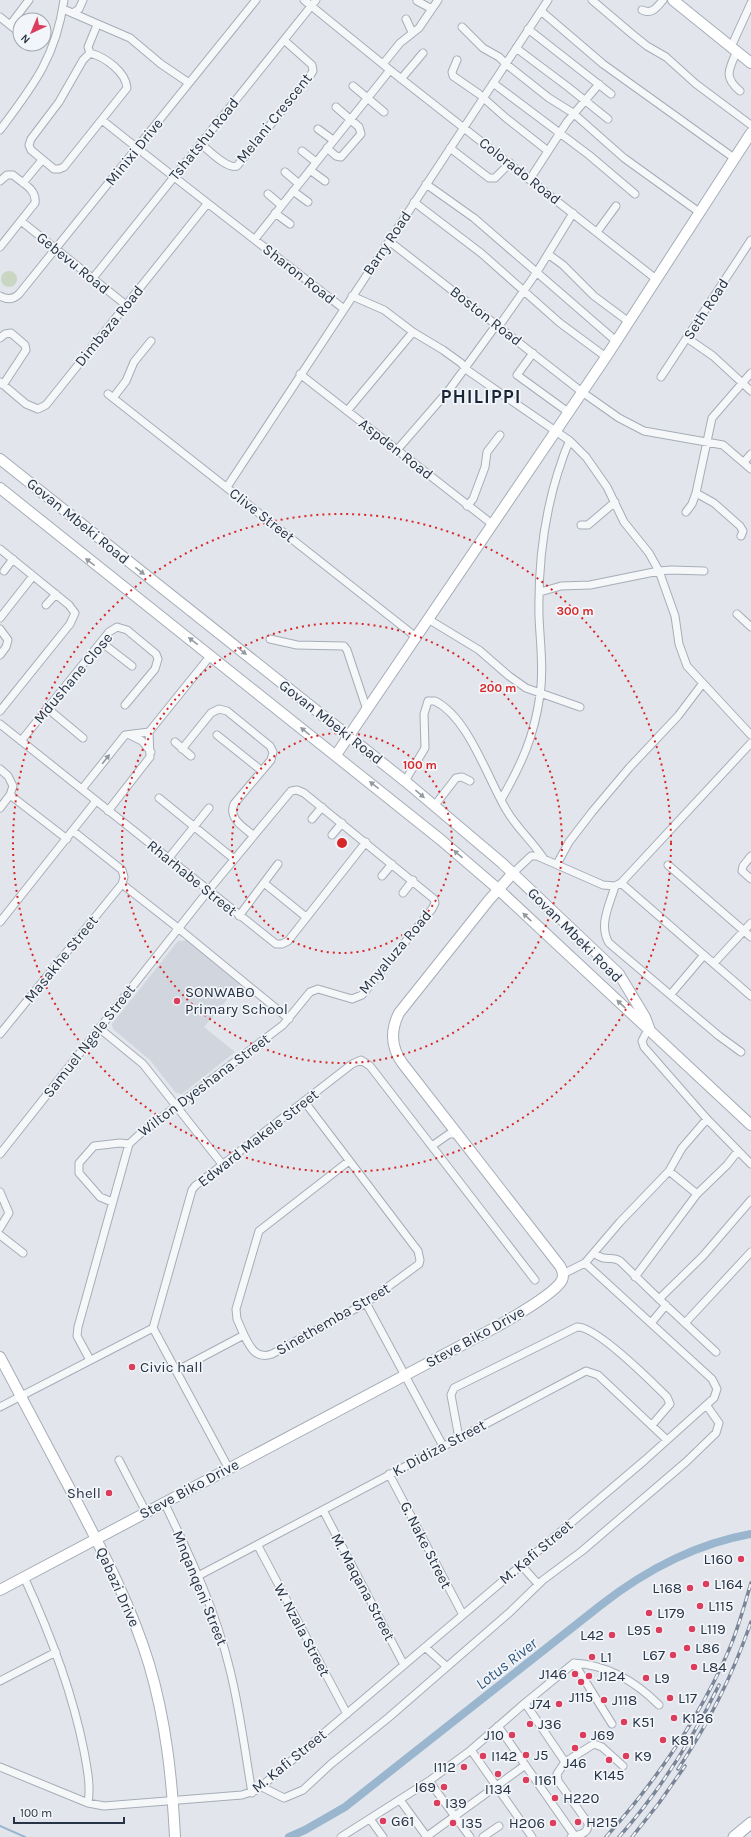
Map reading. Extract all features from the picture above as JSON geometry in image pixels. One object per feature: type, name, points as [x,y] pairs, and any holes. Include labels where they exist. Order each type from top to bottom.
[{"type":"main road","points":[[673,0],[751,63]]},
{"type":"main road","points":[[336,755],[606,357],[751,132]]},
{"type":"main road","name":"Govan Mbeki Road","points":[[0,459],[435,805],[513,874],[619,974],[645,1017],[648,1033]]},
{"type":"main road","name":"Govan Mbeki Road","points":[[0,488],[92,563],[211,655],[419,821],[498,889],[648,1033],[751,1125]]},
{"type":"main road","points":[[513,874],[498,889],[399,1013],[393,1032],[393,1043],[398,1057],[453,1131],[554,1258],[563,1274]]},
{"type":"main road","name":"Steve Biko Drive","points":[[0,1590],[524,1311],[559,1284],[563,1274]]},
{"type":"main road","name":"Qabazi Drive","points":[[0,1357],[96,1538],[132,1615],[149,1665],[164,1727],[172,1779],[176,1837]]},
{"type":"main road","points":[[734,1837],[751,1823]]},
{"type":"street","points":[[0,17],[10,25],[29,0]]},
{"type":"street","points":[[2,125],[37,80],[44,66],[58,36],[64,0]]},
{"type":"street","points":[[73,13],[79,9],[83,0]]},
{"type":"street","name":"Minixi Drive","points":[[0,296],[13,299],[20,294],[256,0]]},
{"type":"street","name":"Colorado Road","points":[[304,0],[313,3],[401,79],[656,279]]},
{"type":"street","points":[[383,64],[412,32],[419,28],[438,0]]},
{"type":"street","name":"Barry Road","points":[[227,487],[300,374],[548,0]]},
{"type":"street","points":[[592,0],[642,42],[666,57],[696,84],[751,125]]},
{"type":"street","points":[[642,10],[647,12],[653,11],[663,0]]},
{"type":"street","points":[[417,1],[432,9]]},
{"type":"street","name":"Tshatshu Road","points":[[93,278],[313,3]]},
{"type":"street","points":[[740,91],[732,84],[729,76],[730,67],[734,49],[751,3]]},
{"type":"street","points":[[63,10],[130,38],[161,64],[189,83]]},
{"type":"street","points":[[540,11],[603,64],[734,158]]},
{"type":"street","points":[[406,19],[412,32]]},
{"type":"street","points":[[90,53],[88,47],[97,25]]},
{"type":"street","points":[[462,27],[480,46],[499,57],[554,102],[573,113],[627,160],[699,212]]},
{"type":"street","points":[[528,29],[611,94]]},
{"type":"street","name":"Melani Crescent","points":[[201,144],[228,166],[237,166],[310,76],[313,71],[312,65],[284,40]]},
{"type":"street","points":[[516,48],[608,119]]},
{"type":"street","points":[[90,53],[98,56],[118,71],[127,80],[127,88],[64,167],[59,169],[54,168],[31,150],[29,145],[31,138],[59,102],[83,60],[90,53]]},
{"type":"street","points":[[401,79],[424,53]]},
{"type":"street","points":[[457,60],[452,72],[453,76],[484,98],[506,118],[548,151]]},
{"type":"street","points":[[254,239],[390,70]]},
{"type":"street","points":[[493,83],[635,194]]},
{"type":"street","points":[[530,179],[573,113],[598,84]]},
{"type":"street","points":[[353,86],[384,112]]},
{"type":"street","points":[[327,148],[336,156],[342,157],[360,136],[361,130],[336,107]]},
{"type":"street","name":"Sharon Road","points":[[102,120],[207,204],[344,309]]},
{"type":"street","points":[[318,129],[333,140]]},
{"type":"street","points":[[450,148],[489,178],[497,176],[510,163]]},
{"type":"street","points":[[302,151],[316,162]]},
{"type":"street","points":[[23,183],[42,160]]},
{"type":"street","points":[[310,170],[325,181]]},
{"type":"street","points":[[285,172],[299,184]]},
{"type":"street","points":[[0,181],[7,175],[13,175],[34,192],[36,197],[35,203],[0,247]]},
{"type":"street","points":[[426,184],[474,218],[616,341]]},
{"type":"street","points":[[293,191],[308,202]]},
{"type":"street","points":[[268,194],[281,205]]},
{"type":"street","points":[[414,202],[481,253],[565,326],[606,357]]},
{"type":"street","name":"Dimbaza Road","points":[[1,384],[30,407],[43,408],[207,204]]},
{"type":"street","points":[[597,232],[616,206]]},
{"type":"street","points":[[275,213],[290,224]]},
{"type":"street","points":[[398,450],[449,390],[524,290],[573,213]]},
{"type":"street","name":"Gebevu Road","points":[[21,221],[126,305]]},
{"type":"street","name":"Boston Road","points":[[389,240],[582,392],[635,428],[644,431],[723,445],[751,469]]},
{"type":"street","name":"Seth Road","points":[[661,377],[751,240]]},
{"type":"street","points":[[548,254],[563,265],[594,296],[628,322]]},
{"type":"street","points":[[352,296],[384,310],[412,332],[443,350],[555,432],[570,441],[586,457],[615,502],[624,522],[649,553],[659,571],[677,624],[682,655],[686,666],[751,735]]},
{"type":"street","points":[[347,411],[412,332]]},
{"type":"street","points":[[0,338],[5,334],[11,333],[25,345],[26,350],[1,384]]},
{"type":"street","points":[[687,338],[713,356],[751,391]]},
{"type":"street","name":"Clive Street","points":[[151,341],[134,362],[126,381],[110,396],[416,637]]},
{"type":"street","points":[[533,353],[517,375],[568,412]]},
{"type":"street","points":[[686,512],[692,504],[696,492],[706,442],[714,415],[751,373]]},
{"type":"street","name":"Aspden Road","points":[[300,374],[492,524]]},
{"type":"street","points":[[468,506],[473,499],[485,467],[487,452],[500,435]]},
{"type":"street","points":[[501,800],[516,773],[529,744],[540,694],[540,552],[548,507],[564,454],[570,441]]},
{"type":"street","points":[[744,462],[751,454]]},
{"type":"street","points":[[696,492],[714,503],[740,526],[743,531],[741,536]]},
{"type":"street","points":[[582,525],[588,525],[615,502]]},
{"type":"street","points":[[0,549],[73,608],[75,613],[73,619],[0,711]]},
{"type":"street","points":[[4,571],[13,559]]},
{"type":"street","points":[[540,592],[561,586],[590,585],[659,571],[704,571]]},
{"type":"street","points":[[0,618],[33,576]]},
{"type":"street","points":[[46,605],[56,594]]},
{"type":"street","points":[[737,614],[751,627]]},
{"type":"street","points":[[428,619],[479,650],[518,683],[540,694],[580,707]]},
{"type":"street","name":"Mdushane Close","points":[[21,741],[101,642],[113,629],[122,628],[156,654],[158,659],[155,669],[125,705]]},
{"type":"street","points":[[0,629],[8,640],[6,647],[0,655]]},
{"type":"street","points":[[270,639],[297,645],[342,646],[346,648],[367,710]]},
{"type":"street","points":[[101,642],[132,666]]},
{"type":"street","points":[[108,811],[150,757],[149,732],[211,655]]},
{"type":"street","points":[[557,864],[569,842],[592,812],[629,768],[678,716],[703,683]]},
{"type":"street","points":[[405,781],[425,748],[424,714],[426,704],[431,700],[439,703],[460,724],[475,749],[507,811],[544,859]]},
{"type":"street","points":[[47,708],[83,738]]},
{"type":"street","points":[[182,748],[210,713],[215,709],[223,709],[272,749],[271,760],[232,809],[234,818],[253,835]]},
{"type":"street","name":"Rharhabe Street","points":[[0,724],[272,943],[280,945],[288,940],[366,842]]},
{"type":"street","points":[[82,789],[123,737],[128,734],[149,732]]},
{"type":"street","points":[[128,734],[142,741],[151,752]]},
{"type":"street","points":[[217,735],[262,771]]},
{"type":"street","points":[[175,742],[191,756]]},
{"type":"street","points":[[742,1052],[719,1036],[671,994],[612,946],[607,939],[604,921],[618,885],[751,743]]},
{"type":"street","points":[[0,769],[11,780],[13,786],[10,795],[0,808]]},
{"type":"street","points":[[435,805],[456,778],[462,777],[470,782]]},
{"type":"street","name":"Mnyaluza Road","points":[[178,928],[253,835],[291,791],[297,790],[304,793],[322,807],[431,895],[435,903],[367,991],[357,998],[352,999],[318,989],[314,990],[306,995],[289,1019]]},
{"type":"street","points":[[10,795],[67,839]]},
{"type":"street","points":[[158,798],[234,858]]},
{"type":"street","points":[[0,922],[74,831],[96,801]]},
{"type":"street","points":[[312,819],[322,807]]},
{"type":"street","points":[[168,859],[209,808]]},
{"type":"street","points":[[332,835],[342,823]]},
{"type":"street","points":[[74,831],[122,870],[124,877],[122,884],[289,1019]]},
{"type":"street","points":[[513,874],[531,856],[557,864],[603,884],[618,885],[714,963],[751,996]]},
{"type":"street","points":[[751,856],[742,866],[742,871],[751,879]]},
{"type":"street","points":[[238,916],[278,864]]},
{"type":"street","points":[[382,876],[392,864]]},
{"type":"street","points":[[668,865],[751,937]]},
{"type":"street","points":[[403,893],[413,880]]},
{"type":"street","points":[[264,883],[306,917]]},
{"type":"street","name":"Masakhe Street","points":[[0,1034],[122,884]]},
{"type":"street","points":[[714,963],[751,923]]},
{"type":"street","name":"Samuel Ngele Street","points":[[0,1154],[178,928]]},
{"type":"street","points":[[671,994],[704,956]]},
{"type":"street","name":"Wilton Dyeshana Street","points":[[90,1360],[77,1332],[129,1144],[289,1019]]},
{"type":"street","points":[[99,1028],[143,1064],[222,1164]]},
{"type":"street","points":[[648,1033],[642,1041],[644,1047],[707,1119],[751,1164]]},
{"type":"street","name":"Edward Makele Street","points":[[153,1328],[192,1190],[198,1182],[352,1064],[363,1060],[370,1066],[432,1146]]},
{"type":"street","name":"Sinethemba Street","points":[[304,1101],[418,1251],[420,1260],[416,1268],[366,1303],[267,1356],[255,1353],[236,1319],[236,1309],[259,1230],[349,1161]]},
{"type":"street","points":[[563,1274],[585,1263],[620,1222],[669,1171],[682,1148],[707,1119]]},
{"type":"street","points":[[453,1131],[432,1146],[535,1280]]},
{"type":"street","points":[[112,1202],[100,1197],[80,1172],[78,1163],[94,1146],[120,1143],[129,1144]]},
{"type":"street","points":[[636,1277],[697,1194],[722,1171],[738,1151]]},
{"type":"street","points":[[669,1171],[697,1194]]},
{"type":"street","points":[[0,1192],[9,1213],[0,1228]]},
{"type":"street","points":[[659,1299],[704,1256],[751,1200]]},
{"type":"street","points":[[0,1235],[23,1253]]},
{"type":"street","points":[[685,1323],[751,1252]]},
{"type":"street","points":[[594,1253],[602,1258],[617,1259],[716,1352]]},
{"type":"street","name":"M. Kafi Street","points":[[0,1767],[88,1803],[104,1806],[173,1802],[252,1793],[262,1787],[707,1406],[716,1394],[716,1385],[712,1379],[585,1263]]},
{"type":"street","points":[[366,1303],[443,1446]]},
{"type":"street","points":[[651,1323],[666,1306]]},
{"type":"street","points":[[459,1438],[451,1395],[454,1388],[577,1327],[583,1327],[599,1336],[667,1397],[670,1404],[668,1408],[652,1425]]},
{"type":"street","points":[[0,1408],[153,1328],[229,1469]]},
{"type":"street","points":[[176,1371],[244,1335]]},
{"type":"street","name":"K. Didiza Street","points":[[198,1576],[258,1546],[389,1474],[586,1372],[598,1375],[667,1440]]},
{"type":"street","points":[[262,1787],[284,1798],[303,1790],[336,1759],[388,1718],[504,1617],[538,1584],[582,1551],[686,1462],[716,1433],[719,1423],[707,1406]]},
{"type":"street","points":[[119,1460],[146,1512]]},
{"type":"street","name":"G. Nake Street","points":[[389,1474],[463,1615]]},
{"type":"street","name":"Mnqanqeni Street","points":[[164,1502],[208,1600],[230,1669],[252,1793]]},
{"type":"street","name":"M. Maqana Street","points":[[323,1510],[404,1665]]},
{"type":"street","name":"W. Nzala Street","points":[[258,1546],[347,1714]]},
{"type":"street","points":[[521,1565],[538,1584]]},
{"type":"street","points":[[24,1577],[56,1652],[68,1686],[79,1726],[89,1790],[88,1803]]},
{"type":"street","points":[[425,1647],[446,1666]]},
{"type":"street","points":[[0,1681],[56,1652]]},
{"type":"street","points":[[574,1663],[612,1724]]},
{"type":"street","points":[[341,1837],[429,1781],[471,1750],[525,1702],[574,1663],[600,1667],[626,1678],[643,1689],[659,1705]]},
{"type":"street","points":[[525,1702],[565,1762]]},
{"type":"street","points":[[498,1726],[572,1836],[580,1836],[583,1834],[587,1830],[588,1823],[558,1781],[557,1774],[565,1762],[594,1744],[602,1747],[623,1766]]},
{"type":"street","points":[[471,1750],[532,1837]]},
{"type":"street","points":[[400,1800],[427,1837],[454,1815],[524,1766]]},
{"type":"street","points":[[429,1781],[470,1837]]},
{"type":"street","points":[[370,1819],[383,1837]]},
{"type":"street","points":[[482,1837],[499,1826]]},
{"type":"shaded area","name":"SONWABO Primary School","points":[[188,940],[241,983],[204,1027],[235,1052],[182,1094],[176,1093],[150,1060],[113,1029],[112,1024],[178,941]]},
{"type":"green space","points":[[6,271],[12,271],[17,276],[15,285],[12,287],[6,287],[1,282],[1,276]]},
{"type":"waterway","name":"Lotus River","points":[[289,1837],[305,1830],[345,1807],[618,1592],[672,1560],[710,1544],[751,1534]]},
{"type":"waterway","points":[[0,1826],[25,1837]]},
{"type":"railway","points":[[606,1837],[642,1794],[658,1772],[689,1726],[703,1702],[732,1644],[751,1583]]},
{"type":"railway","points":[[678,1769],[700,1734],[719,1698],[751,1622]]},
{"type":"railway","points":[[619,1837],[648,1802],[674,1765],[698,1726],[719,1685]]},
{"type":"railway","points":[[632,1837],[659,1803],[685,1766]]},
{"type":"place","name":"SONWABO Primary School","points":[[177,1001]]},
{"type":"place","name":"Civic hall","points":[[132,1367]]},
{"type":"place","name":"Shell","points":[[109,1493]]},
{"type":"place","name":"L160","points":[[741,1559]]},
{"type":"place","name":"L164","points":[[706,1584]]},
{"type":"place","name":"L168","points":[[690,1588]]},
{"type":"place","name":"L115","points":[[700,1606]]},
{"type":"place","name":"L179","points":[[649,1613]]},
{"type":"place","name":"L119","points":[[692,1629]]},
{"type":"place","name":"L95","points":[[659,1630]]},
{"type":"place","name":"L42","points":[[612,1635]]},
{"type":"place","name":"L86","points":[[687,1648]]},
{"type":"place","name":"L67","points":[[673,1655]]},
{"type":"place","name":"L1","points":[[592,1657]]},
{"type":"place","name":"L84","points":[[694,1667]]},
{"type":"place","name":"J146","points":[[575,1674]]},
{"type":"place","name":"J124","points":[[589,1676]]},
{"type":"place","name":"L9","points":[[646,1678]]},
{"type":"place","name":"J115","points":[[581,1682]]},
{"type":"place","name":"L17","points":[[670,1698]]},
{"type":"place","name":"J118","points":[[604,1700]]},
{"type":"place","name":"J74","points":[[559,1704]]},
{"type":"place","name":"K126","points":[[674,1718]]},
{"type":"place","name":"K51","points":[[624,1722]]},
{"type":"place","name":"J36","points":[[530,1724]]},
{"type":"place","name":"J10","points":[[512,1735]]},
{"type":"place","name":"J69","points":[[583,1735]]},
{"type":"place","name":"K81","points":[[663,1740]]},
{"type":"place","name":"J46","points":[[575,1748]]},
{"type":"place","name":"J5","points":[[526,1755]]},
{"type":"place","name":"I142","points":[[483,1756]]},
{"type":"place","name":"K9","points":[[626,1756]]},
{"type":"place","name":"K145","points":[[609,1760]]},
{"type":"place","name":"I112","points":[[464,1767]]},
{"type":"place","name":"I134","points":[[498,1774]]},
{"type":"place","name":"I161","points":[[526,1780]]},
{"type":"place","name":"I69","points":[[444,1787]]},
{"type":"place","name":"H220","points":[[555,1798]]},
{"type":"place","name":"I39","points":[[437,1803]]},
{"type":"place","name":"G61","points":[[383,1821]]},
{"type":"place","name":"H215","points":[[578,1822]]},
{"type":"place","name":"I35","points":[[453,1823]]},
{"type":"place","name":"H206","points":[[553,1823]]},
{"type":"district","name":"PHILIPPI","points":[[481,396]]}]
